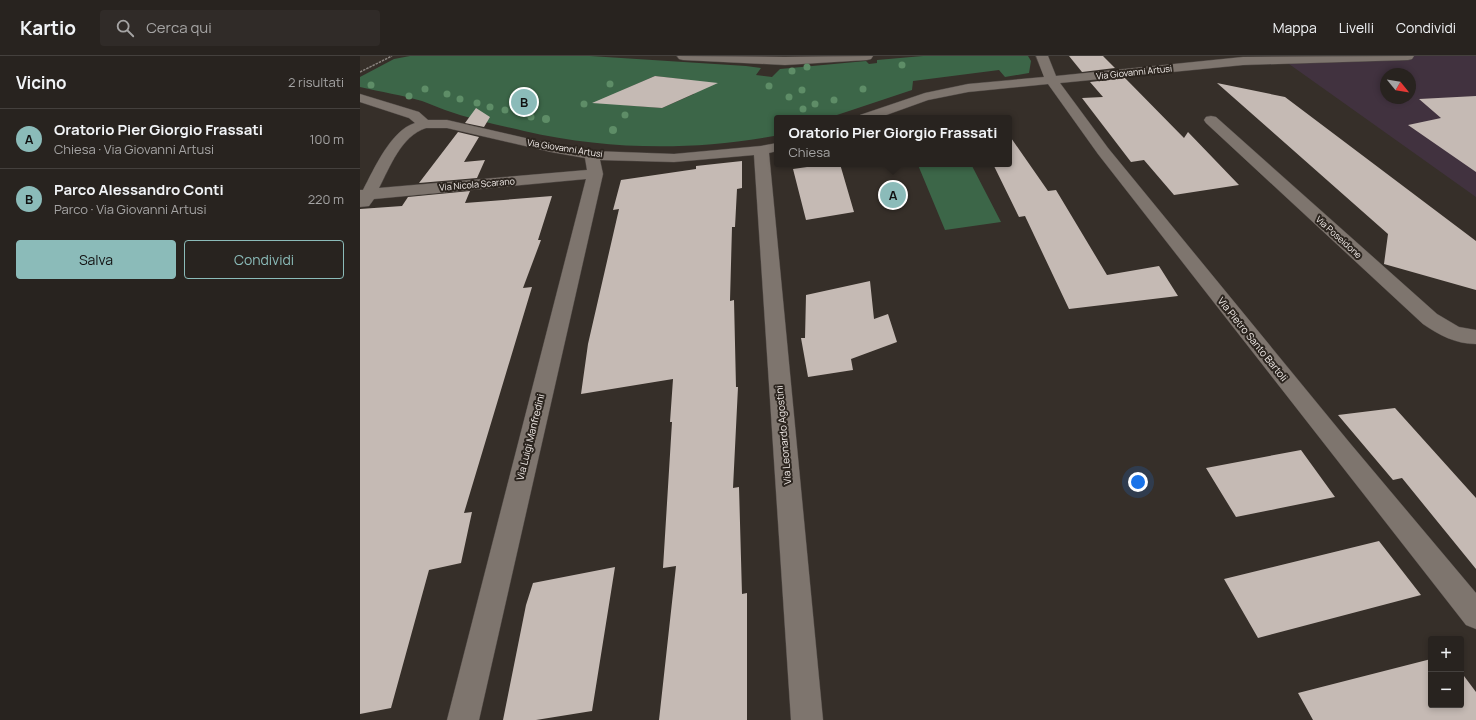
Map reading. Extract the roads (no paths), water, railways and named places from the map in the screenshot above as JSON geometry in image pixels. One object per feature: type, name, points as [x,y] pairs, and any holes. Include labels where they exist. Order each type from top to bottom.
[{"type":"street","points":[[683,56],[776,61],[809,61],[867,56]]},
{"type":"street","name":"Via Pietro Santo Bartoli","points":[[1042,56],[1052,80],[1108,158],[1476,615]]},
{"type":"street","name":"Via Giovanni Artusi","points":[[874,115],[925,97],[953,91],[1052,80],[1243,61],[1408,56]]},
{"type":"street","points":[[360,98],[414,115],[426,124]]},
{"type":"street","name":"Via Poseidone","points":[[1211,120],[1430,319],[1439,326],[1460,336],[1476,337]]},
{"type":"street","points":[[360,208],[365,194],[401,138],[419,124],[426,124]]},
{"type":"street","name":"Via Giovanni Artusi","points":[[426,124],[447,124],[551,148],[593,164],[674,158],[769,148]]},
{"type":"street","name":"Via Leonardo Agostini","points":[[769,148],[807,720]]},
{"type":"street","name":"Via Nicola Scarano","points":[[365,194],[593,164]]},
{"type":"street","name":"Via Luigi Manfredini","points":[[463,720],[593,164]]},
{"type":"place","name":"Parco Alessandro Conti","points":[[524,102]]},
{"type":"place","name":"Oratorio Pier Giorgio Frassati","points":[[893,195]]}]
